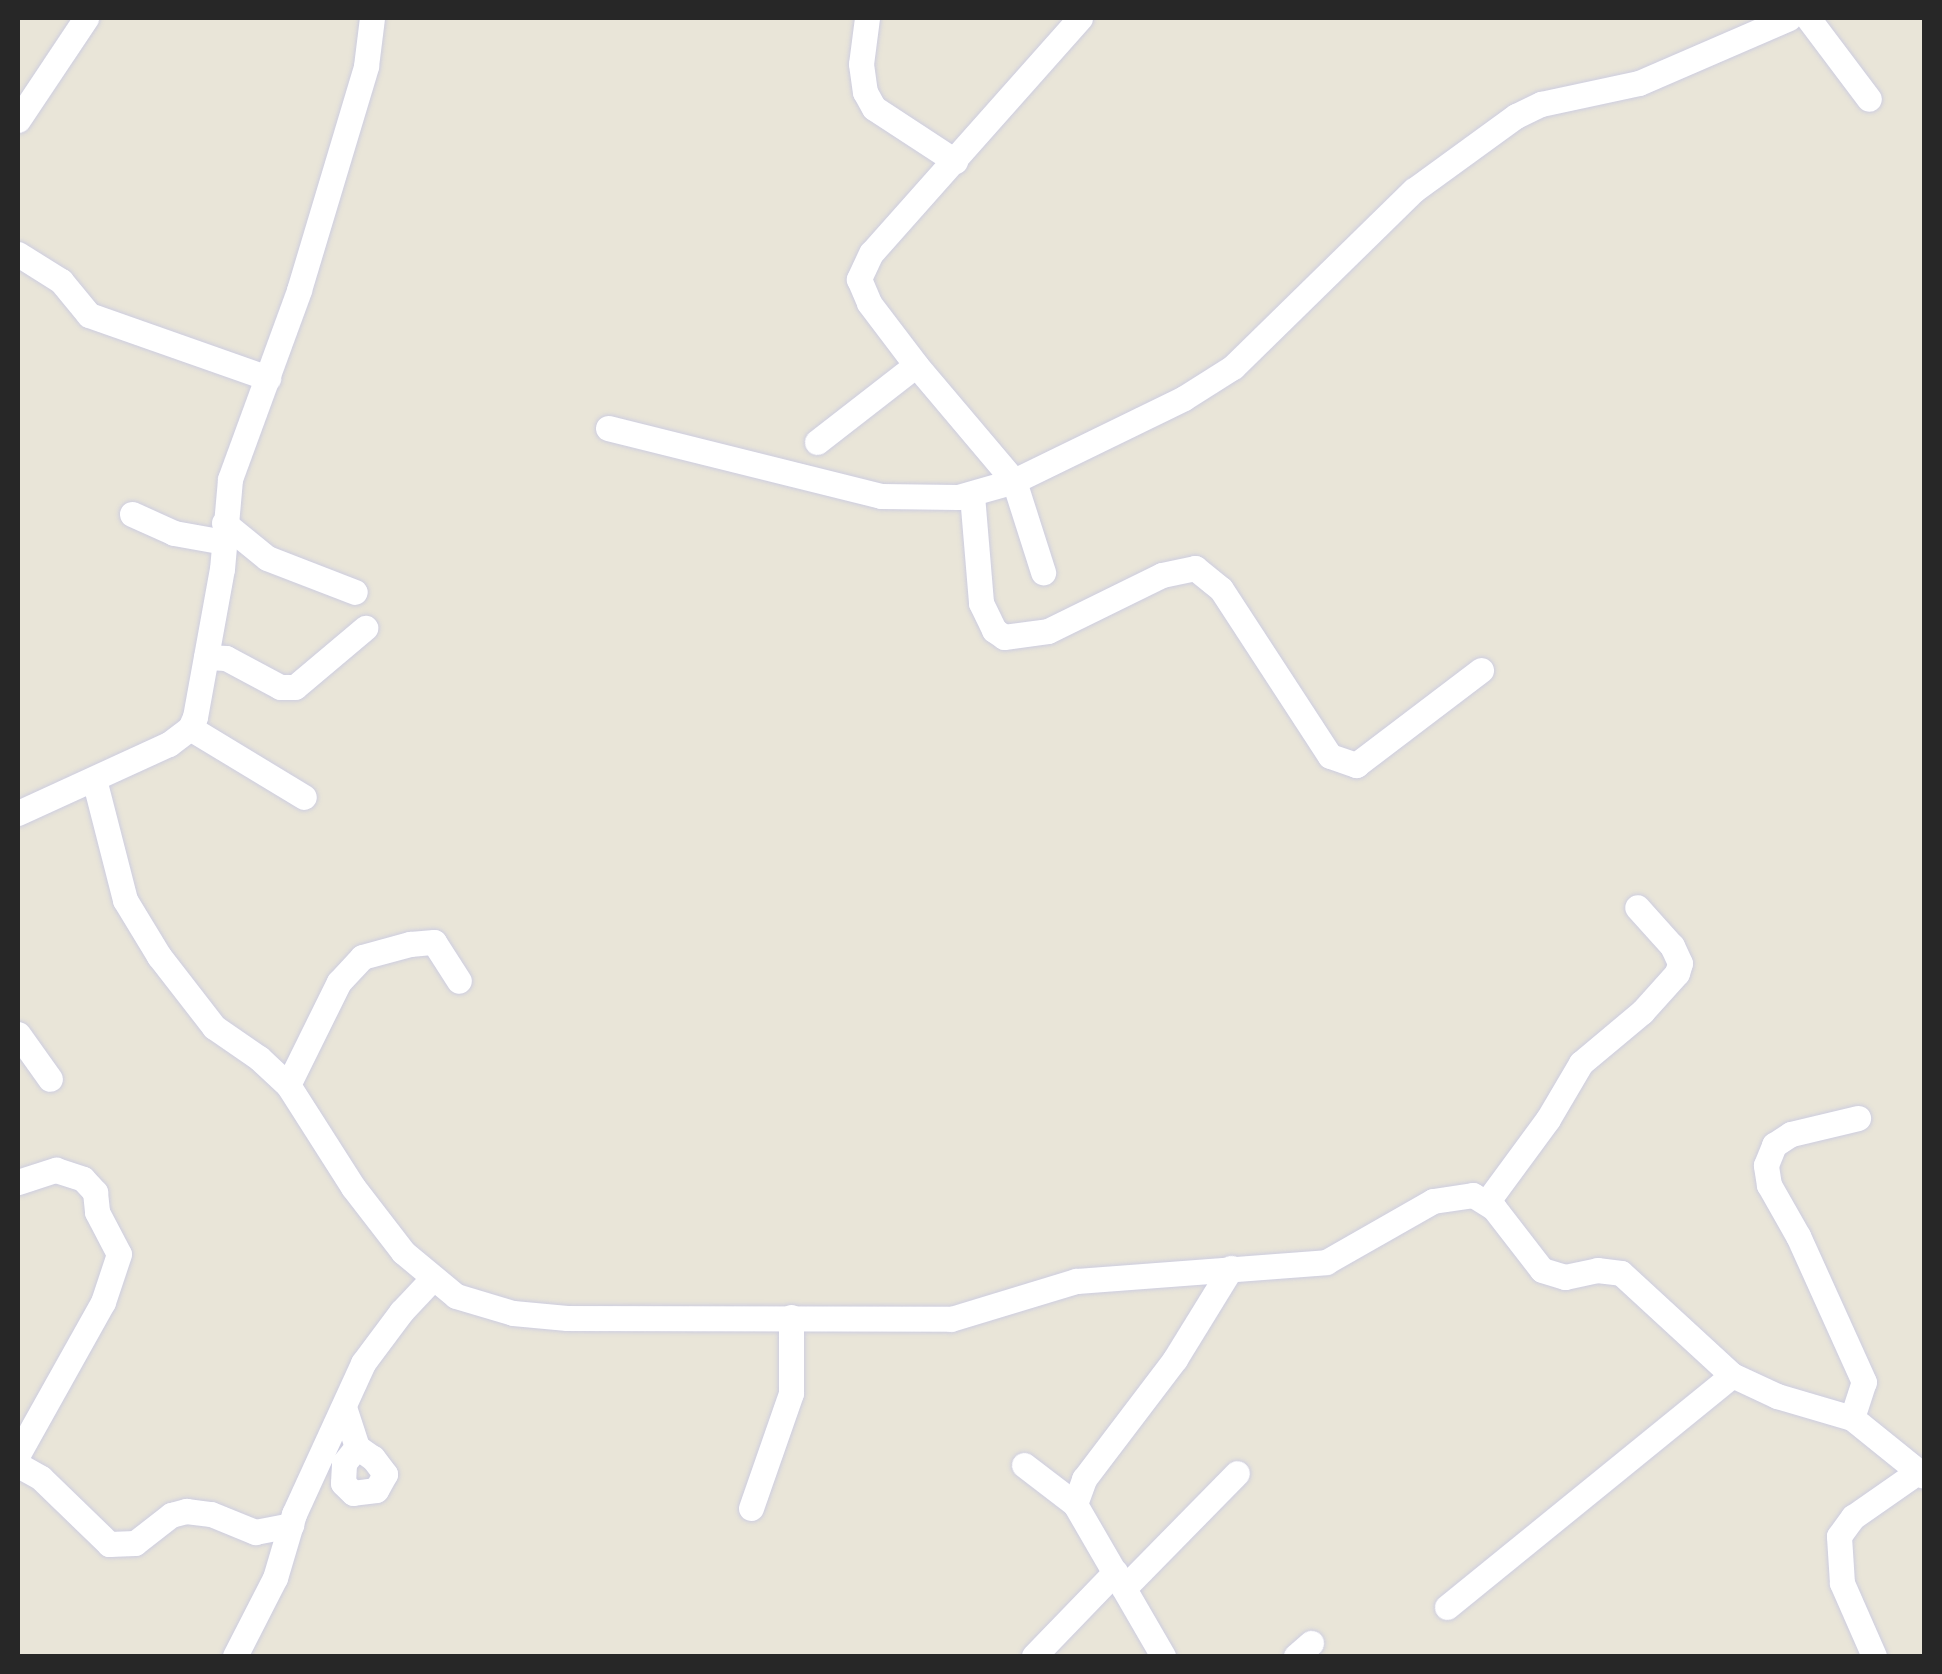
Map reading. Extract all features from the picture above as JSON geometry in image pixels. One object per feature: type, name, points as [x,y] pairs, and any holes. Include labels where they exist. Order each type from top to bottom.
[{"type":"street","points":[[18,120],[86,18]]},
{"type":"street","points":[[18,814],[169,744],[190,728],[206,657],[230,479],[268,378],[353,113],[366,66],[372,18]]},
{"type":"street","points":[[867,18],[861,64],[866,92],[874,108],[955,161]]},
{"type":"street","points":[[1043,572],[1014,482],[869,304],[859,278],[870,252],[1080,18]]},
{"type":"street","points":[[608,428],[854,492],[914,498],[972,495],[1014,482],[1184,398],[1233,367],[1414,190],[1516,116],[1541,104],[1638,83],[1789,18]]},
{"type":"street","points":[[1808,18],[1870,100]]},
{"type":"street","points":[[18,254],[61,281],[89,315],[268,378]]},
{"type":"street","points":[[817,442],[916,365]]},
{"type":"street","points":[[972,495],[981,603],[986,617],[1004,637],[1048,631],[1162,575],[1195,568],[1221,588],[1330,756],[1343,761],[1356,765],[1481,670]]},
{"type":"street","points":[[132,514],[174,533],[224,532],[268,558],[355,592]]},
{"type":"street","points":[[206,657],[226,658],[280,687],[295,686],[315,674],[365,628]]},
{"type":"street","points":[[190,728],[304,797]]},
{"type":"street","points":[[94,779],[125,900],[159,956],[214,1027],[259,1058],[288,1085],[353,1187],[403,1252],[456,1296],[512,1313],[567,1318],[952,1319],[1076,1281],[1326,1262],[1433,1202],[1461,1194],[1487,1202],[1542,1270],[1565,1277],[1598,1270],[1621,1272],[1732,1375],[1777,1396],[1852,1418],[1922,1474],[1853,1518],[1840,1536],[1842,1583],[1874,1656]]},
{"type":"street","points":[[1487,1202],[1548,1120],[1581,1063],[1642,1012],[1678,973],[1680,964],[1672,946],[1637,908]]},
{"type":"street","points":[[288,1085],[339,982],[362,957],[434,942],[459,982]]},
{"type":"street","points":[[18,1034],[50,1079]]},
{"type":"street","points":[[1852,1418],[1864,1382],[1798,1236],[1770,1185],[1766,1165],[1774,1145],[1792,1134],[1858,1118]]},
{"type":"street","points":[[18,1182],[56,1170],[84,1179],[95,1192],[97,1212],[119,1254],[103,1302],[18,1454]]},
{"type":"street","points":[[1075,1504],[1084,1479],[1175,1359],[1230,1268]]},
{"type":"street","points":[[235,1656],[275,1578],[291,1526],[368,1354],[432,1279]]},
{"type":"street","points":[[750,1508],[791,1393],[790,1317]]},
{"type":"street","points":[[1447,1607],[1732,1375]]},
{"type":"street","points":[[344,1407],[357,1447]]},
{"type":"street","points":[[18,1465],[41,1478],[109,1544],[135,1543],[171,1515],[186,1510],[210,1514],[256,1532],[291,1526]]},
{"type":"street","points":[[1024,1465],[1075,1504],[1163,1656]]},
{"type":"street","points":[[1034,1656],[1237,1472]]}]
